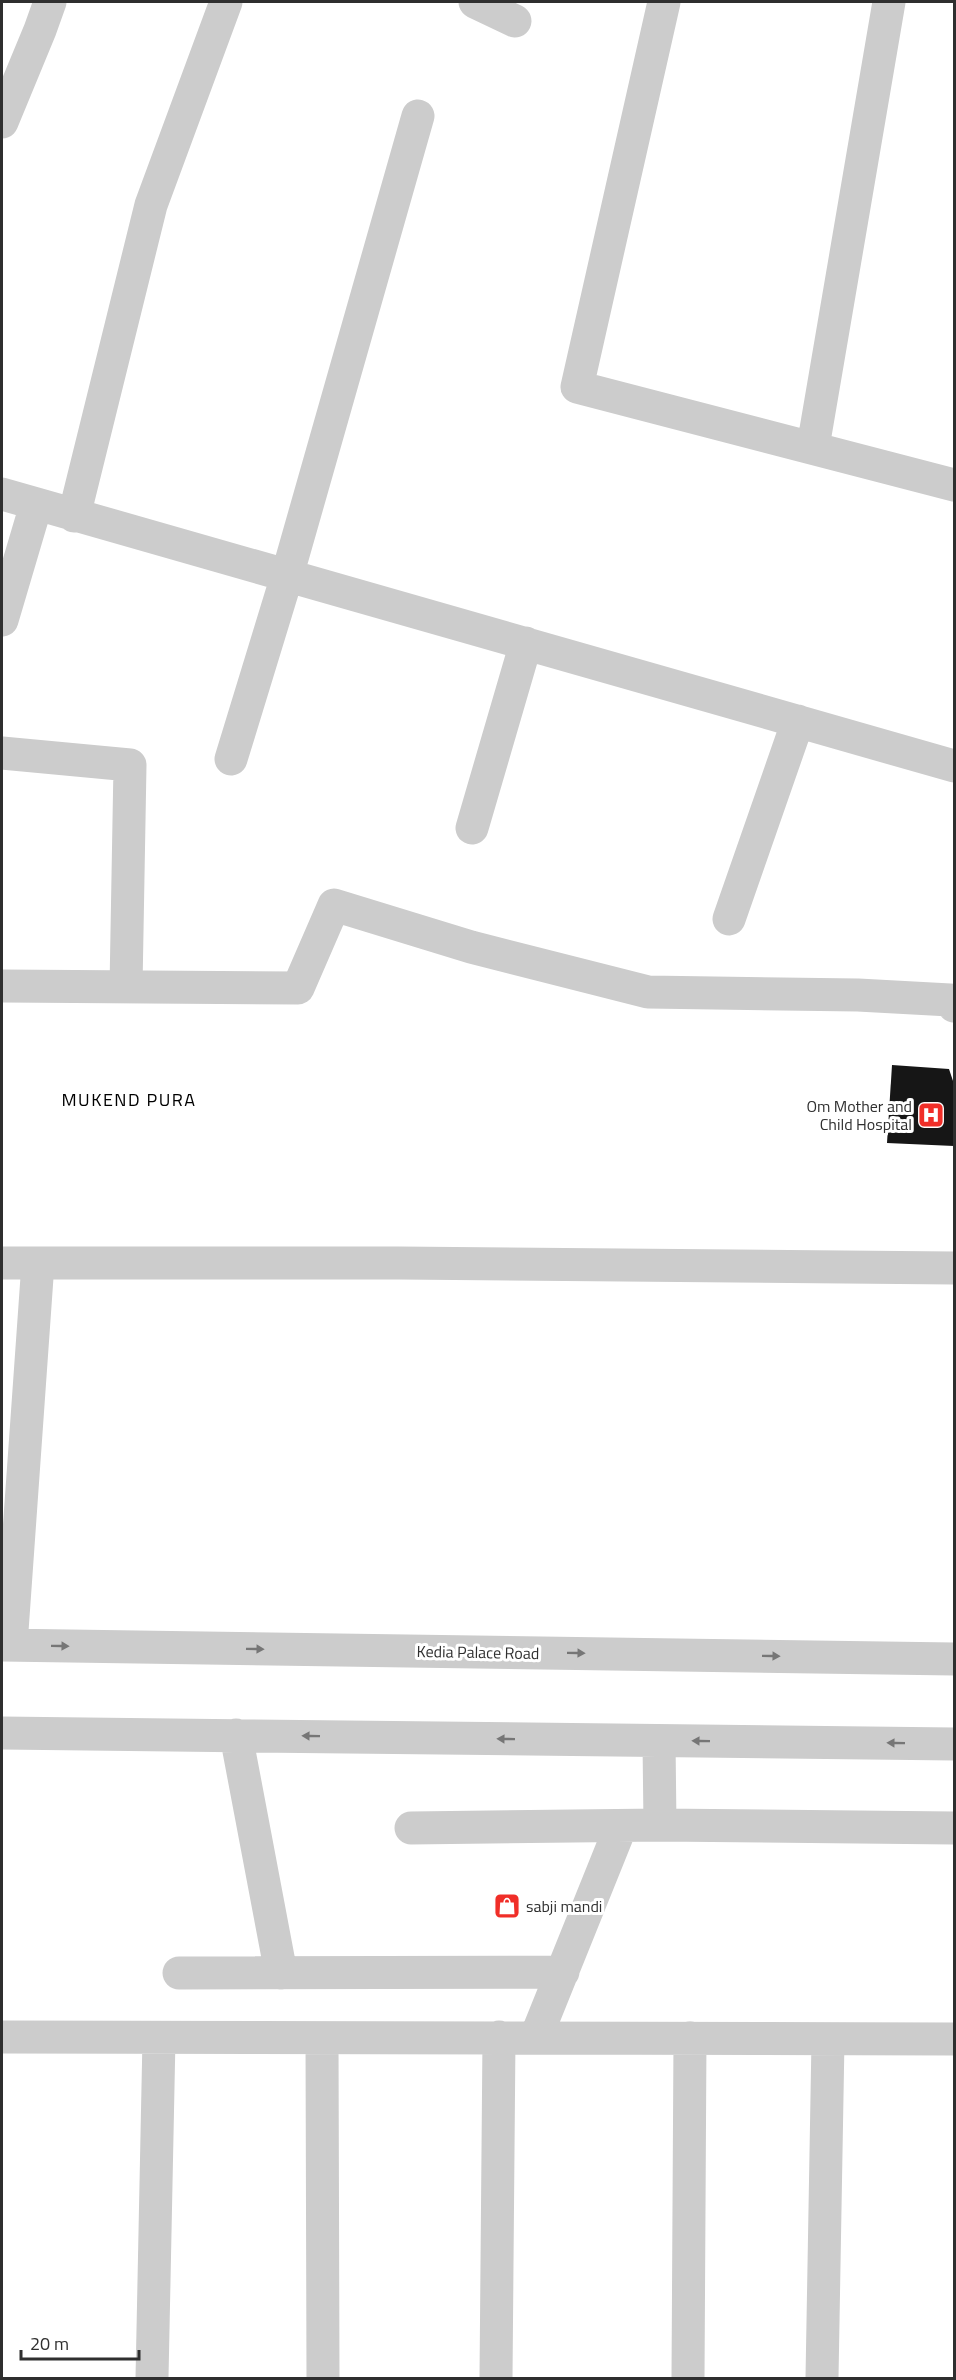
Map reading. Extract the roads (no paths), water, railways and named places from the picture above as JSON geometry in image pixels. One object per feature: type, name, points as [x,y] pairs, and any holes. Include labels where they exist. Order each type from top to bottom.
[{"type":"street","points":[[2,122],[50,2]]},
{"type":"street","points":[[74,516],[151,205],[226,2]]},
{"type":"street","points":[[475,2],[515,21]]},
{"type":"street","points":[[664,2],[577,387],[954,485]]},
{"type":"street","points":[[813,447],[889,2]]},
{"type":"street","points":[[231,759],[287,576],[418,116]]},
{"type":"street","points":[[2,494],[954,766]]},
{"type":"street","points":[[2,620],[36,504]]},
{"type":"street","points":[[472,828],[526,643]]},
{"type":"street","points":[[729,919],[798,721]]},
{"type":"street","points":[[2,753],[130,765],[126,987]]},
{"type":"street","points":[[2,986],[298,988],[334,905],[471,947],[648,992],[953,996]]},
{"type":"street","points":[[2,1263],[399,1263],[954,1268]]},
{"type":"street","points":[[6,1645],[38,1263]]},
{"type":"street","name":"Kedia Palace Road","points":[[6,1645],[954,1659]]},
{"type":"street","points":[[2,1732],[659,1741],[954,1737]]},
{"type":"street","points":[[236,1736],[281,1973]]},
{"type":"street","points":[[659,1741],[660,1825]]},
{"type":"street","points":[[411,1828],[660,1825],[954,1828]]},
{"type":"street","points":[[536,2037],[621,1826]]},
{"type":"street","points":[[179,1973],[563,1972]]},
{"type":"street","points":[[2,2037],[954,2039]]},
{"type":"street","points":[[496,2379],[499,2037]]},
{"type":"street","points":[[152,2379],[159,2038]]},
{"type":"street","points":[[322,2038],[324,2379]]},
{"type":"street","points":[[688,2379],[690,2038]]},
{"type":"street","points":[[822,2379],[828,2040]]},
{"type":"place","name":"Om Mother and Child Hospital","points":[[931,1115]]},
{"type":"place","name":"sabji mandi","points":[[507,1906]]},
{"type":"district","name":"MUKEND PURA","points":[[129,1099]]}]
